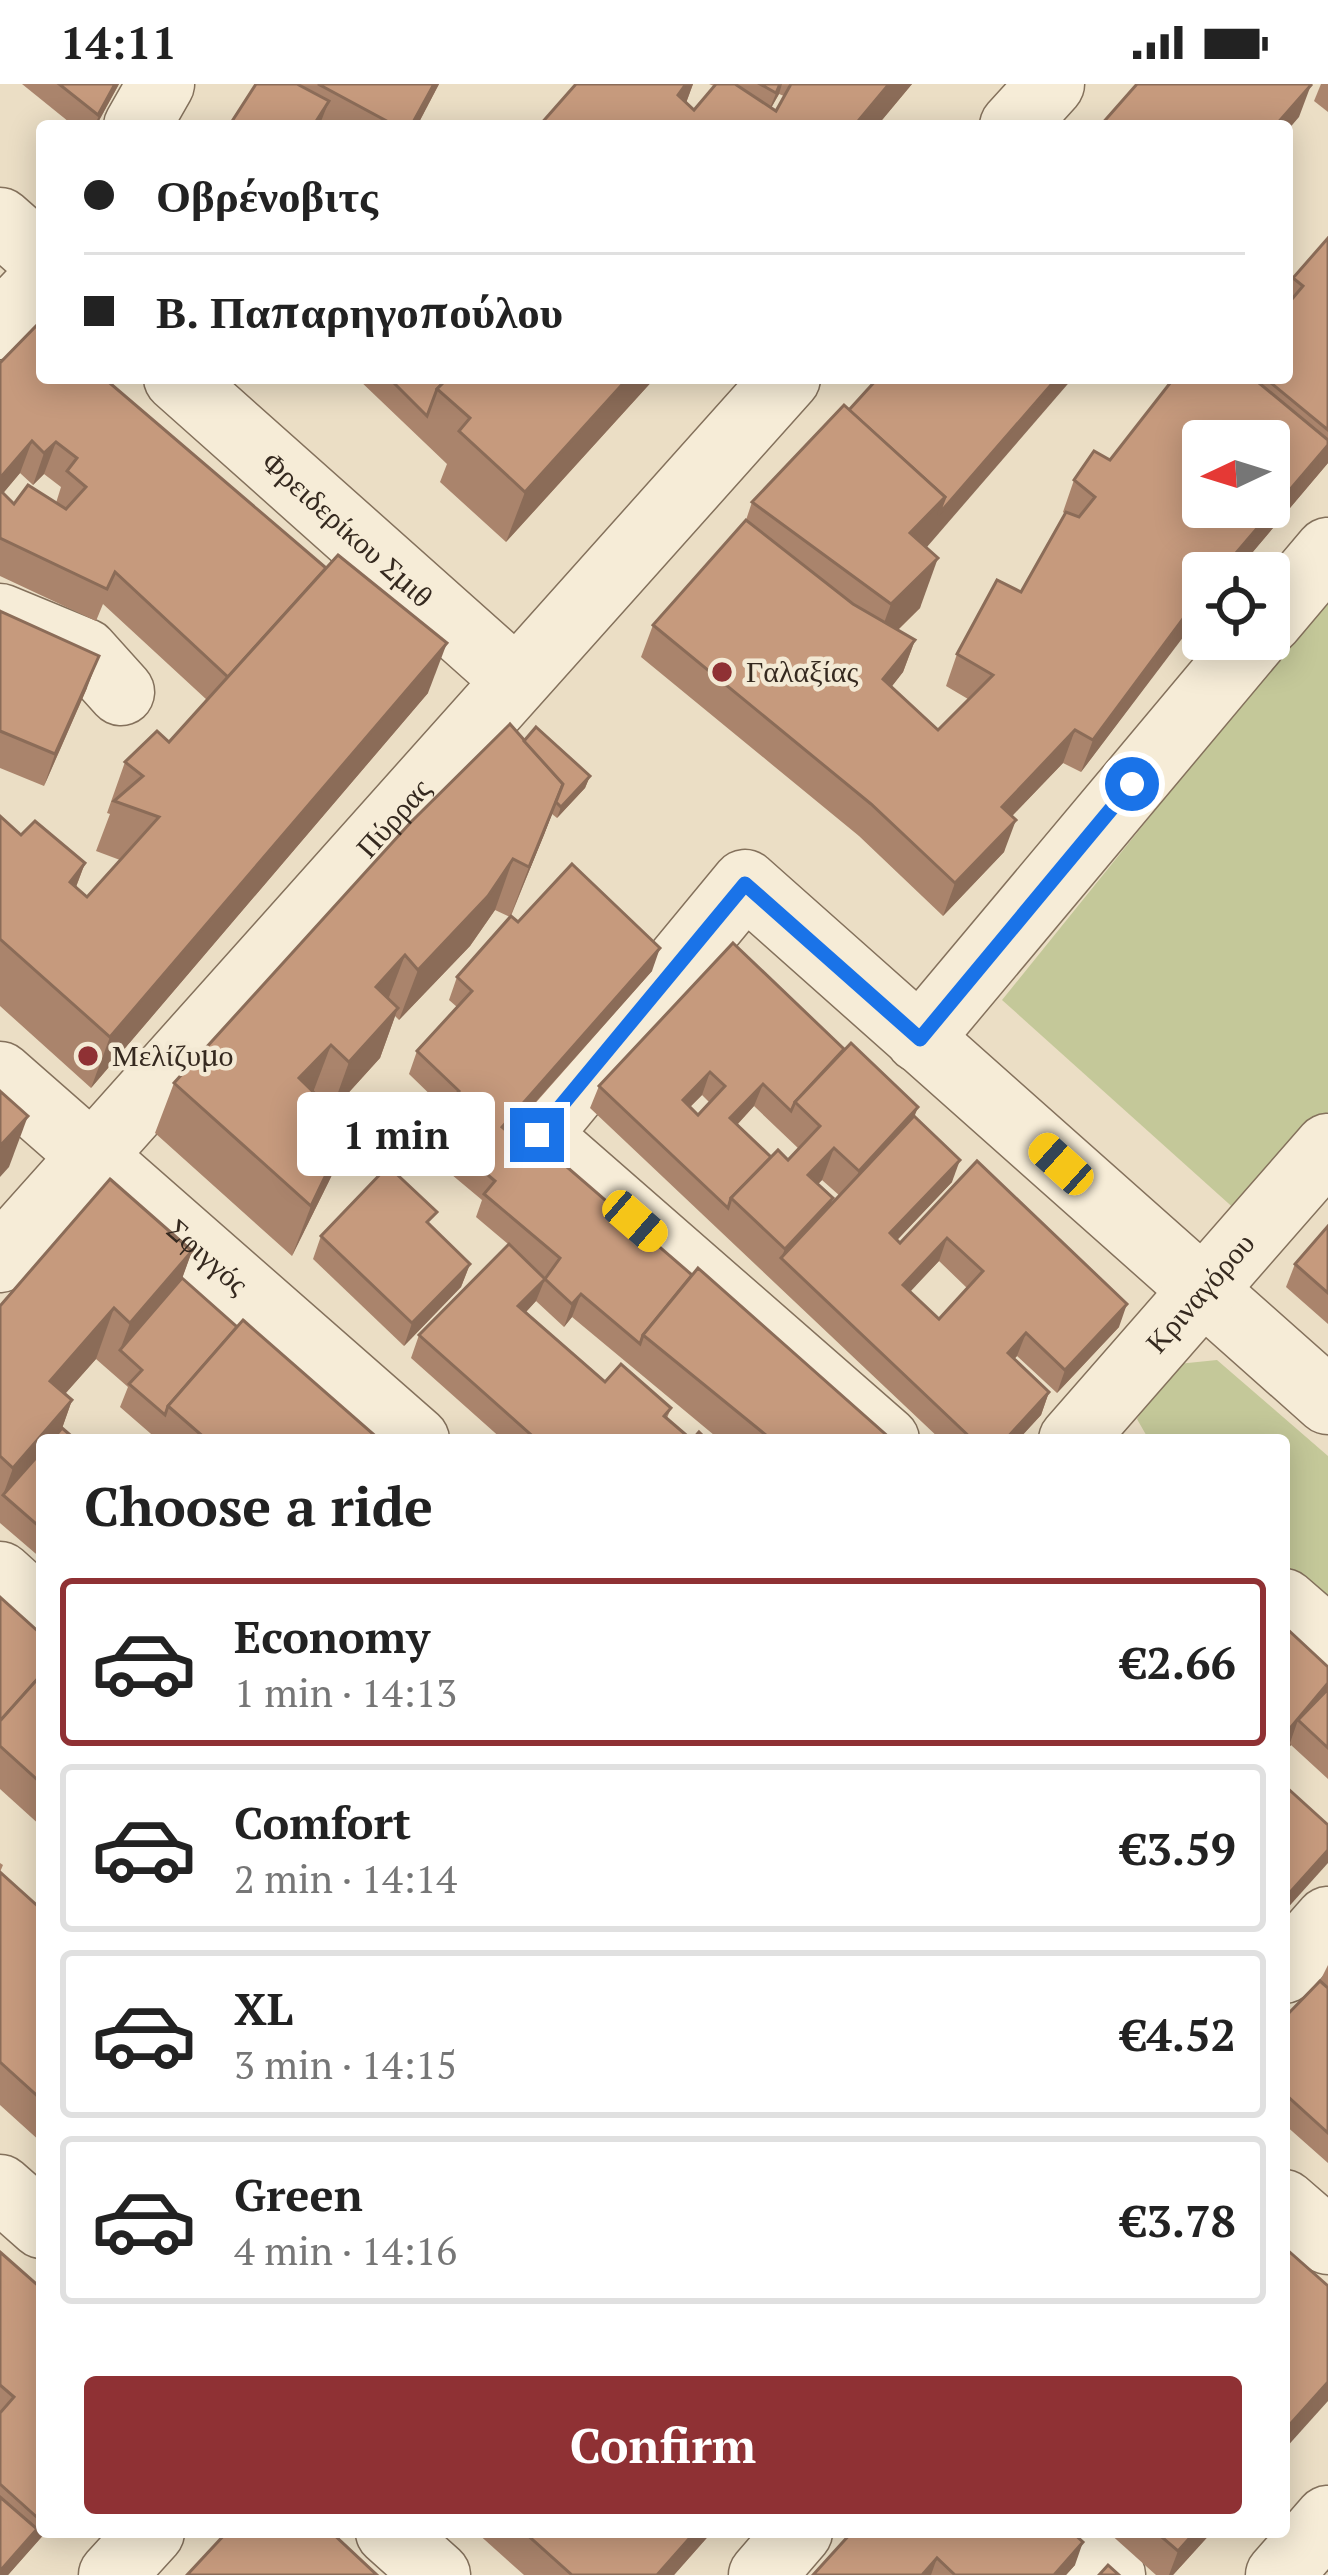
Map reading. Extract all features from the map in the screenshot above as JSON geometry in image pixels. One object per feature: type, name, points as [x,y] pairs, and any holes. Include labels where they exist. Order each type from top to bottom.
[{"type":"street","points":[[140,120],[161,84]]},
{"type":"street","points":[[0,221],[36,253]]},
{"type":"street","points":[[0,326],[36,288]]},
{"type":"street","name":"Φρειδερίκου Σμιθ","points":[[184,384],[516,680]]},
{"type":"street","name":"Πύρρας","points":[[0,1259],[782,384]]},
{"type":"street","points":[[1290,596],[1328,551]]},
{"type":"street","points":[[0,617],[85,652],[121,692]]},
{"type":"street","points":[[920,1039],[1236,660]]},
{"type":"street","points":[[879,1434],[537,1135],[745,884],[1328,1401]]},
{"type":"street","name":"Σφιγγός","points":[[0,1075],[409,1434]]},
{"type":"street","name":"Κριναγόρου","points":[[1086,1434],[1328,1147]]},
{"type":"street","points":[[0,1575],[36,1607]]},
{"type":"street","points":[[1290,1607],[1328,1640]]},
{"type":"street","points":[[1290,1963],[1328,1920]]},
{"type":"street","points":[[0,2188],[36,2220]]},
{"type":"street","points":[[1290,2208],[1328,2241]]},
{"type":"street","points":[[1279,2575],[1328,2519]]},
{"type":"street","points":[[112,2575],[146,2538]]},
{"type":"street","points":[[396,2538],[437,2575]]},
{"type":"street","points":[[763,2575],[794,2538]]},
{"type":"street","points":[[1071,2538],[1112,2575]]},
{"type":"green space","points":[[1328,596],[1328,1112],[1238,1212],[1002,1000],[1276,660],[1290,660],[1290,643]]},
{"type":"green space","points":[[1217,1360],[1328,1456],[1328,1610],[1290,1576],[1290,1434],[1146,1434],[1137,1419],[1168,1365]]},
{"type":"building","points":[[59,84],[115,84],[98,115]]},
{"type":"building","points":[[256,84],[297,84],[329,101],[317,120],[233,120]]},
{"type":"building","points":[[318,84],[434,84],[414,120],[385,120]]},
{"type":"building","points":[[576,84],[686,84],[678,95],[694,110],[716,84],[735,84],[776,111],[791,84],[889,84],[859,120],[544,120]]},
{"type":"building","points":[[1137,84],[1311,85],[1280,120],[1105,120]]},
{"type":"building","points":[[1328,238],[1328,430],[1272,384],[1293,384],[1293,298],[1303,286],[1293,278]]},
{"type":"building","points":[[36,326],[36,384],[111,384],[326,568],[228,677],[115,572],[107,589],[0,538],[0,490],[14,504],[28,485],[66,509],[86,487],[67,471],[77,458],[56,442],[44,453],[32,441],[0,478],[0,363]]},
{"type":"building","points":[[395,384],[442,384],[427,416]]},
{"type":"building","points":[[442,384],[623,384],[525,492],[459,431],[470,418],[437,389]]},
{"type":"building","points":[[873,384],[1052,384],[938,515],[945,497],[849,410]]},
{"type":"building","points":[[1169,384],[1260,384],[1328,440],[1290,490],[1290,420],[1182,420],[1182,528],[1257,528],[1237,552],[1182,552],[1182,620],[1093,740],[1075,730],[1002,807],[1016,820],[955,883],[871,804],[653,625],[746,520],[853,604],[915,640],[883,679],[938,730],[993,675],[957,654],[997,580],[1021,592],[1066,512],[1079,517],[1095,497],[1074,480],[1094,451],[1110,460]]},
{"type":"building","points":[[844,405],[945,497],[910,533],[938,558],[891,604],[752,502]]},
{"type":"building","points":[[338,555],[447,643],[110,1037],[0,939],[0,816],[21,835],[35,821],[85,863],[70,882],[87,897],[159,817],[114,801],[143,776],[125,762],[157,731],[169,742]]},
{"type":"building","points":[[0,611],[99,656],[55,754],[0,731]]},
{"type":"building","points":[[510,724],[563,784],[529,867],[513,859],[488,896],[418,970],[405,955],[376,987],[398,1008],[349,1062],[331,1045],[299,1078],[349,1127],[311,1206],[174,1083],[411,822]]},
{"type":"building","points":[[536,727],[590,776],[561,807],[556,802],[563,784],[524,741]]},
{"type":"building","points":[[572,864],[660,948],[502,1127],[544,1163],[552,1154],[692,1275],[640,1344],[581,1294],[572,1304],[545,1279],[560,1258],[484,1194],[495,1181],[430,1126],[459,1091],[417,1051],[472,991],[457,977],[511,916],[518,922]]},
{"type":"building","points":[[733,943],[844,1049],[791,1111],[763,1084],[730,1118],[771,1157],[731,1198],[728,1208],[599,1086]],"holes":[[[710,1072],[725,1086],[698,1115],[683,1100]]]},
{"type":"building","points":[[851,1043],[918,1107],[859,1171],[834,1148],[808,1175],[833,1198],[785,1249],[731,1198],[778,1150],[788,1160],[820,1126],[795,1102]]},
{"type":"building","points":[[0,1091],[28,1116],[0,1146]]},
{"type":"building","points":[[914,1116],[960,1160],[890,1233],[900,1243],[977,1161],[1127,1304],[1065,1370],[1026,1333],[1008,1353],[1049,1392],[1010,1434],[967,1434],[781,1258]],"holes":[[[947,1238],[983,1271],[939,1319],[903,1285]]]},
{"type":"building","points":[[388,1166],[437,1212],[427,1222],[470,1264],[412,1323],[321,1236]]},
{"type":"building","points":[[110,1179],[192,1251],[130,1323],[114,1308],[50,1381],[72,1400],[42,1434],[36,1434],[36,1441],[13,1468],[0,1456],[0,1306]]},
{"type":"building","points":[[1328,1226],[1328,1293],[1295,1264]]},
{"type":"building","points":[[509,1244],[545,1279],[518,1306],[605,1382],[621,1364],[671,1408],[664,1416],[685,1434],[530,1434],[419,1335]]},
{"type":"building","points":[[698,1268],[885,1434],[765,1434],[643,1335]]},
{"type":"building","points":[[182,1278],[237,1327],[165,1415],[129,1384],[142,1370],[120,1350]]},
{"type":"building","points":[[243,1320],[373,1434],[200,1434],[168,1406]]},
{"type":"building","points":[[36,1458],[36,1524],[3,1495]]},
{"type":"building","points":[[0,1597],[36,1630],[36,1681],[0,1721]]},
{"type":"building","points":[[1290,1632],[1328,1667],[1328,1683],[1290,1728]]},
{"type":"building","points":[[36,1681],[36,1779],[0,1746],[0,1721]]},
{"type":"building","points":[[1328,1689],[1328,1748],[1298,1720]]},
{"type":"building","points":[[1290,1790],[1328,1825],[1328,1850],[1290,1892]]},
{"type":"building","points":[[0,1872],[36,1905],[36,2095],[0,2062]]},
{"type":"building","points":[[1320,1981],[1328,1988],[1328,2133],[1290,2098],[1290,2012]]},
{"type":"building","points":[[0,2252],[36,2284],[36,2516],[0,2484],[0,2413],[14,2397],[0,2385]]},
{"type":"building","points":[[1290,2252],[1328,2286],[1328,2382],[1290,2424]]},
{"type":"building","points":[[0,2497],[36,2530],[0,2571]]},
{"type":"building","points":[[221,2538],[337,2538],[377,2575],[187,2575]]},
{"type":"building","points":[[531,2538],[690,2538],[657,2575],[572,2575]]},
{"type":"building","points":[[847,2538],[1079,2538],[1083,2542],[1054,2575],[955,2575],[937,2558],[922,2575],[813,2575]]},
{"type":"building","points":[[1163,2538],[1190,2538],[1178,2551]]},
{"type":"building","points":[[1108,2565],[1119,2575],[1099,2575]]},
{"type":"place","name":"Γαλαξίας","points":[[722,672]]},
{"type":"place","name":"Μελίζυμο","points":[[88,1056]]},
{"type":"route","points":[[537,1135],[745,884],[920,1039],[1132,784]]}]
